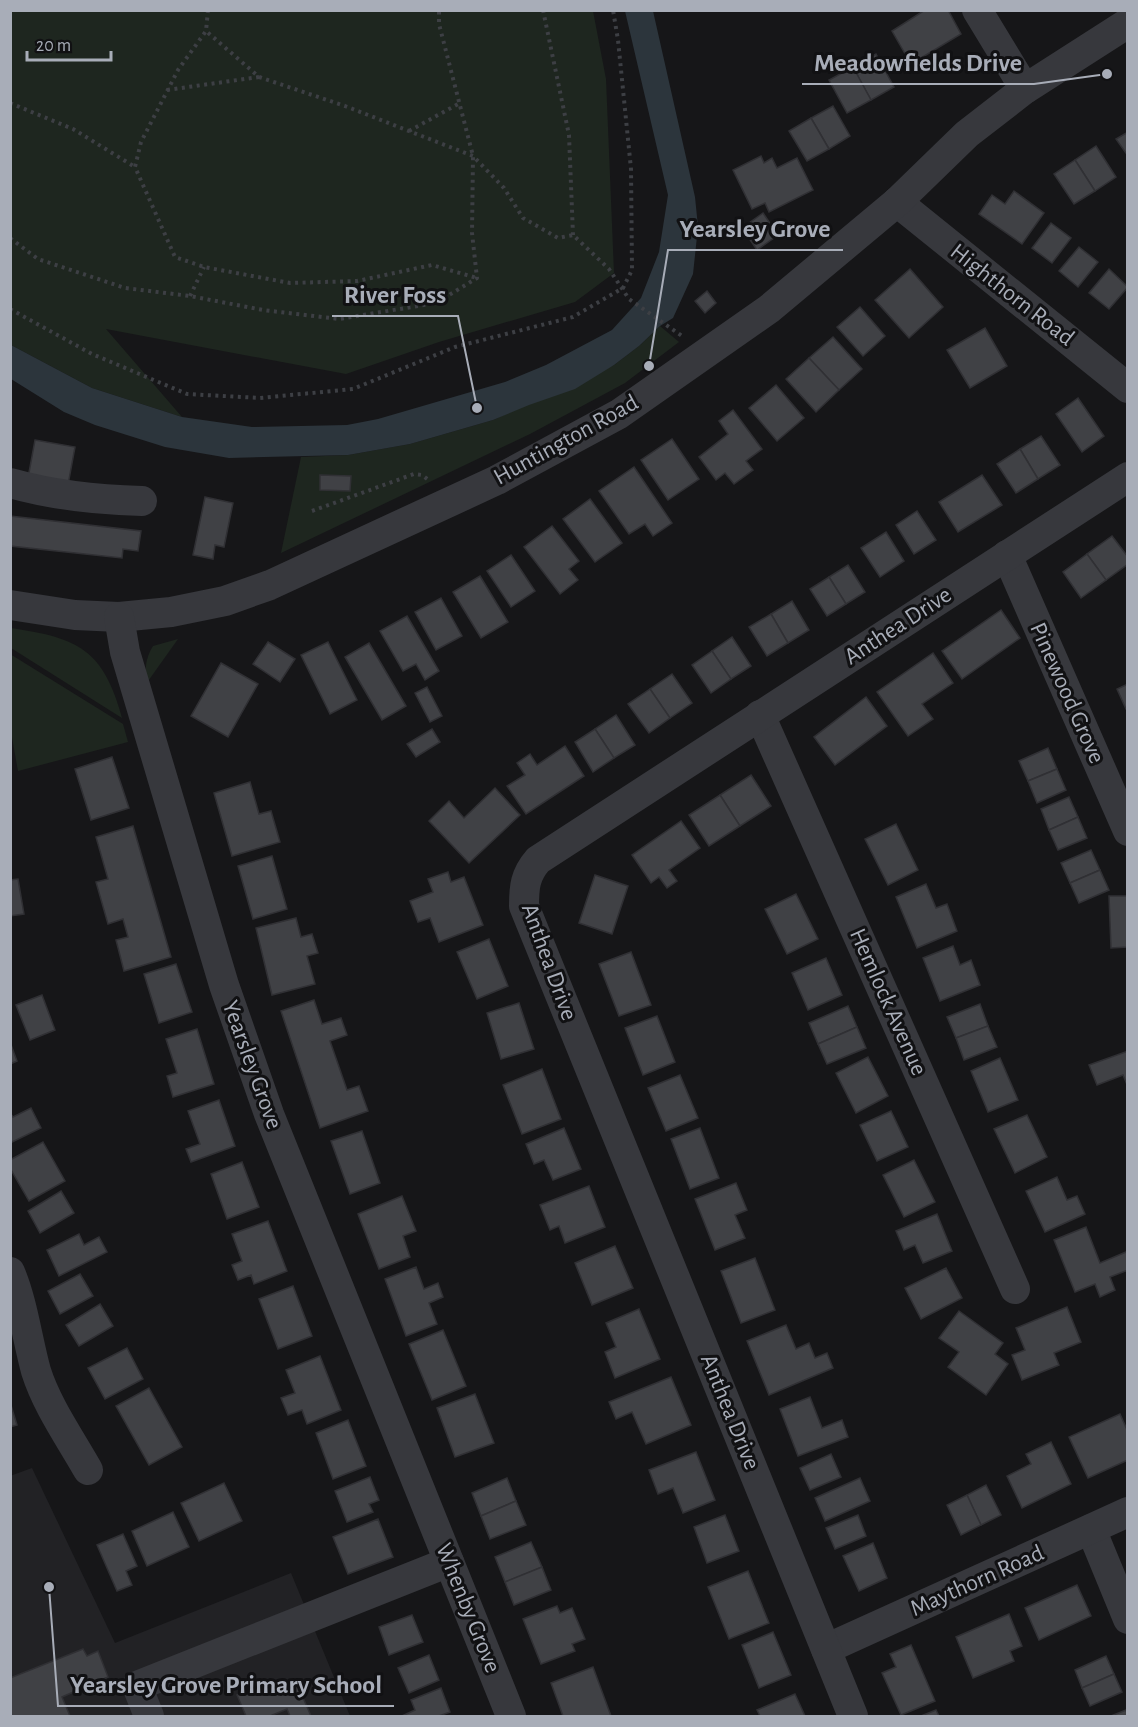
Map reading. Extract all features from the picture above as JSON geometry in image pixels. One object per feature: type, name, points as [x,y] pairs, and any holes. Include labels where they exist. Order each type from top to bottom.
[{"type":"street","points":[[977,10],[1025,89]]},
{"type":"street","name":"Huntington Road","points":[[10,605],[75,615],[119,617],[171,612],[225,601],[270,585],[497,480],[619,414],[769,309],[897,201],[968,134],[1025,89],[1128,23]]},
{"type":"street","name":"Highthorn Road","points":[[897,201],[1128,387]]},
{"type":"street","name":"Anthea Drive","points":[[854,1716],[524,906],[524,884],[530,870],[538,860],[1128,477]]},
{"type":"street","points":[[10,483],[62,495],[108,501],[141,501]]},
{"type":"street","name":"Pinewood Grove","points":[[1007,555],[1128,831]]},
{"type":"street","name":"Yearsley Grove","points":[[119,617],[124,652],[224,985],[257,1082],[425,1500]]},
{"type":"street","name":"Hemlock Avenue","points":[[760,715],[1016,1288]]},
{"type":"street","points":[[10,1272],[17,1289],[18,1334],[54,1412],[88,1470]]},
{"type":"street","name":"Whenby Grove","points":[[425,1500],[512,1716]]},
{"type":"street","name":"Maythorn Road","points":[[826,1649],[1128,1512]]},
{"type":"street","points":[[1091,1529],[1128,1619]]},
{"type":"street","points":[[149,1716],[137,1686],[449,1562]]},
{"type":"path","points":[[135,167],[141,142],[167,90],[178,70],[206,32],[208,10]]},
{"type":"path","points":[[439,10],[439,24],[473,156],[472,233],[477,278]]},
{"type":"path","points":[[543,10],[569,135],[573,235],[609,269],[629,299],[666,324]]},
{"type":"path","points":[[10,309],[92,354],[187,394],[260,398],[353,389],[455,347],[573,317],[622,288],[632,270],[631,169],[613,10]]},
{"type":"path","points":[[206,32],[259,77],[345,106],[473,156],[504,188],[523,218],[558,238],[573,235]]},
{"type":"path","points":[[167,90],[259,77]]},
{"type":"path","points":[[10,103],[73,129],[135,167],[175,257],[204,267],[290,283],[357,281],[432,265],[477,278]]},
{"type":"path","points":[[408,132],[460,103]]},
{"type":"path","points":[[10,238],[38,259],[125,288],[190,296],[263,310],[339,319],[436,303],[477,278]]},
{"type":"path","points":[[190,296],[204,267]]},
{"type":"path","points":[[312,512],[414,474],[422,475],[430,482],[445,504]]},
{"type":"shaded area","points":[[10,11],[593,11],[606,79],[614,273],[575,302],[439,342],[346,374],[106,329],[182,417],[92,388],[11,345]]},
{"type":"shaded area","points":[[625,11],[653,11],[695,197],[698,227],[693,274],[673,318],[660,326],[614,365],[575,389],[493,420],[410,444],[348,455],[229,458],[165,447],[95,425],[64,412],[11,379],[11,345],[92,388],[182,417],[252,427],[347,425],[378,419],[505,382],[546,365],[612,330],[641,298],[659,252],[668,195]]},
{"type":"shaded area","points":[[660,326],[679,342],[625,383],[530,434],[281,553],[301,457],[348,455],[410,444],[493,420],[614,365]]},
{"type":"shaded area","points":[[11,628],[54,637],[84,651],[106,676],[122,718],[11,648]]},
{"type":"shaded area","points":[[178,639],[146,684],[146,664],[153,646]]},
{"type":"shaded area","points":[[10,654],[123,724],[128,742],[18,771],[11,732]]},
{"type":"shaded area","points":[[32,1468],[115,1643],[291,1573],[350,1716],[11,1716],[10,1476]]},
{"type":"building","points":[[925,10],[948,10],[961,34],[911,64],[892,31]]},
{"type":"building","points":[[876,54],[894,87],[871,100],[853,67]]},
{"type":"building","points":[[853,67],[871,100],[847,113],[829,80]]},
{"type":"building","points":[[833,106],[850,136],[829,149],[811,118]]},
{"type":"building","points":[[811,118],[829,149],[807,161],[789,131]]},
{"type":"building","points":[[1128,132],[1128,156],[1116,139]]},
{"type":"building","points":[[1096,146],[1116,177],[1095,191],[1075,160]]},
{"type":"building","points":[[761,156],[764,163],[772,158],[777,168],[797,158],[813,190],[769,212],[765,203],[752,209],[733,170]]},
{"type":"building","points":[[1075,160],[1095,191],[1074,204],[1054,174]]},
{"type":"building","points":[[1014,191],[1044,213],[1022,244],[979,214],[992,195],[1005,204]]},
{"type":"building","points":[[763,213],[778,235],[757,250],[742,228]]},
{"type":"building","points":[[1051,223],[1071,238],[1052,263],[1032,248]]},
{"type":"building","points":[[1079,247],[1098,262],[1078,287],[1059,271]]},
{"type":"building","points":[[910,269],[943,307],[909,338],[875,300]]},
{"type":"building","points":[[1109,269],[1128,287],[1109,309],[1089,293]]},
{"type":"building","points":[[707,291],[716,303],[705,313],[695,301]]},
{"type":"building","points":[[860,307],[885,336],[863,356],[837,327]]},
{"type":"building","points":[[985,328],[1007,366],[970,388],[947,350]]},
{"type":"building","points":[[833,337],[862,369],[839,390],[809,358]]},
{"type":"building","points":[[809,358],[839,390],[816,412],[786,379]]},
{"type":"building","points":[[776,385],[804,418],[777,441],[749,408]]},
{"type":"building","points":[[1078,398],[1104,436],[1082,452],[1056,414]]},
{"type":"building","points":[[733,410],[762,449],[746,461],[753,470],[734,484],[725,473],[716,480],[699,457],[728,434],[719,421]]},
{"type":"building","points":[[1041,436],[1060,465],[1038,479],[1020,449]]},
{"type":"building","points":[[672,439],[699,479],[668,500],[641,460]]},
{"type":"building","points":[[35,440],[75,447],[68,485],[28,478]]},
{"type":"building","points":[[1020,449],[1038,479],[1016,493],[997,464]]},
{"type":"building","points":[[634,467],[672,523],[653,536],[645,524],[629,534],[599,491]]},
{"type":"building","points":[[320,475],[351,476],[350,491],[320,490]]},
{"type":"building","points":[[982,475],[1002,505],[958,532],[939,502]]},
{"type":"building","points":[[205,497],[233,503],[224,547],[215,545],[213,559],[193,555]]},
{"type":"building","points":[[590,499],[622,543],[595,562],[563,519]]},
{"type":"building","points":[[917,511],[936,540],[914,554],[896,525]]},
{"type":"building","points":[[10,516],[141,531],[138,551],[123,549],[122,558],[10,546]]},
{"type":"building","points":[[552,526],[579,561],[569,569],[578,580],[560,594],[524,547]]},
{"type":"building","points":[[886,532],[904,561],[880,577],[861,548]]},
{"type":"building","points":[[1112,536],[1128,557],[1128,564],[1106,580],[1087,554]]},
{"type":"building","points":[[1087,554],[1106,580],[1081,598],[1063,572]]},
{"type":"building","points":[[511,555],[535,591],[511,607],[487,571]]},
{"type":"building","points":[[848,565],[865,592],[846,604],[829,577]]},
{"type":"building","points":[[480,576],[508,622],[481,638],[453,592]]},
{"type":"building","points":[[829,577],[846,604],[827,616],[810,589]]},
{"type":"building","points":[[441,598],[462,636],[436,650],[415,612]]},
{"type":"building","points":[[792,601],[809,630],[788,643],[771,614]]},
{"type":"building","points":[[1001,610],[1020,638],[962,679],[942,651]]},
{"type":"building","points":[[771,614],[788,643],[767,656],[749,627]]},
{"type":"building","points":[[407,616],[439,671],[425,680],[416,664],[403,671],[380,631]]},
{"type":"building","points":[[732,637],[751,666],[731,679],[712,651]]},
{"type":"building","points":[[268,642],[295,659],[280,682],[253,664]]},
{"type":"building","points":[[328,642],[357,700],[330,714],[301,655]]},
{"type":"building","points":[[369,643],[406,706],[382,720],[345,657]]},
{"type":"building","points":[[712,651],[731,679],[711,693],[692,665]]},
{"type":"building","points":[[933,653],[953,683],[922,704],[933,719],[908,736],[877,692]]},
{"type":"building","points":[[221,663],[258,684],[228,737],[191,716]]},
{"type":"building","points":[[672,674],[692,703],[670,718],[650,689]]},
{"type":"building","points":[[1128,684],[1128,708],[1126,709],[1117,689]]},
{"type":"building","points":[[427,687],[442,716],[430,722],[415,693]]},
{"type":"building","points":[[650,689],[670,718],[649,733],[628,704]]},
{"type":"building","points":[[866,697],[887,726],[835,765],[814,737]]},
{"type":"building","points":[[616,715],[635,745],[614,758],[595,729]]},
{"type":"building","points":[[432,729],[440,742],[416,757],[407,744]]},
{"type":"building","points":[[595,729],[614,758],[593,772],[575,742]]},
{"type":"building","points":[[565,746],[584,776],[526,814],[507,786],[525,775],[517,763],[530,754],[537,765]]},
{"type":"building","points":[[1048,748],[1057,769],[1028,781],[1019,761]]},
{"type":"building","points":[[112,757],[129,808],[91,820],[75,769]]},
{"type":"building","points":[[1057,769],[1066,790],[1037,803],[1028,781]]},
{"type":"building","points":[[751,775],[771,806],[740,826],[720,795]]},
{"type":"building","points":[[250,782],[259,814],[271,811],[280,842],[232,856],[214,793]]},
{"type":"building","points":[[495,788],[520,815],[469,863],[429,821],[449,801],[464,818]]},
{"type":"building","points":[[720,795],[740,826],[709,846],[689,815]]},
{"type":"building","points":[[1069,797],[1078,817],[1049,830],[1041,809]]},
{"type":"building","points":[[1078,817],[1087,838],[1058,850],[1049,830]]},
{"type":"building","points":[[681,821],[700,848],[669,870],[677,881],[667,888],[659,877],[651,883],[632,855]]},
{"type":"building","points":[[896,824],[918,870],[888,885],[865,839]]},
{"type":"building","points":[[133,826],[171,957],[124,971],[116,940],[128,937],[123,919],[108,924],[96,882],[108,879],[96,837]]},
{"type":"building","points":[[1091,850],[1100,870],[1070,883],[1061,863]]},
{"type":"building","points":[[272,856],[287,909],[253,919],[238,866]]},
{"type":"building","points":[[1100,870],[1109,890],[1079,903],[1070,883]]},
{"type":"building","points":[[448,872],[451,882],[464,877],[483,925],[439,942],[430,918],[418,922],[410,901],[433,892],[428,879]]},
{"type":"building","points":[[595,875],[628,886],[612,934],[579,923]]},
{"type":"building","points":[[18,879],[24,914],[10,916],[10,880]]},
{"type":"building","points":[[926,884],[936,908],[947,904],[957,931],[917,948],[896,897]]},
{"type":"building","points":[[1128,886],[1128,947],[1111,948],[1109,896],[1127,896]]},
{"type":"building","points":[[796,894],[818,939],[787,954],[765,909]]},
{"type":"building","points":[[296,918],[301,937],[312,934],[318,953],[307,956],[315,984],[272,995],[256,928]]},
{"type":"building","points":[[489,939],[508,986],[477,999],[457,952]]},
{"type":"building","points":[[953,946],[960,965],[971,960],[980,985],[940,1001],[923,958]]},
{"type":"building","points":[[631,952],[651,1005],[619,1016],[599,964]]},
{"type":"building","points":[[826,958],[842,995],[808,1010],[792,973]]},
{"type":"building","points":[[176,964],[192,1012],[159,1023],[144,974]]},
{"type":"building","points":[[42,995],[55,1030],[30,1040],[16,1005]]},
{"type":"building","points":[[314,1000],[322,1024],[341,1018],[347,1035],[330,1041],[347,1090],[359,1086],[368,1111],[320,1128],[281,1011]]},
{"type":"building","points":[[519,1003],[534,1049],[501,1059],[487,1013]]},
{"type":"building","points":[[980,1004],[988,1026],[956,1038],[947,1017]]},
{"type":"building","points":[[848,1006],[857,1027],[818,1044],[809,1023]]},
{"type":"building","points":[[657,1016],[675,1062],[643,1075],[625,1028]]},
{"type":"building","points":[[988,1026],[997,1047],[964,1060],[956,1038]]},
{"type":"building","points":[[857,1027],[866,1048],[827,1064],[818,1044]]},
{"type":"building","points":[[197,1029],[214,1084],[173,1097],[167,1076],[177,1073],[166,1039]]},
{"type":"building","points":[[10,1042],[17,1061],[10,1064]]},
{"type":"building","points":[[1128,1051],[1128,1087],[1123,1075],[1097,1085],[1089,1065]]},
{"type":"building","points":[[868,1057],[888,1096],[856,1113],[836,1073]]},
{"type":"building","points":[[1000,1058],[1018,1100],[988,1112],[971,1071]]},
{"type":"building","points":[[542,1069],[561,1119],[522,1134],[503,1085]]},
{"type":"building","points":[[680,1075],[698,1118],[666,1131],[648,1088]]},
{"type":"building","points":[[219,1100],[235,1146],[191,1162],[186,1149],[200,1144],[188,1111]]},
{"type":"building","points":[[31,1108],[41,1128],[10,1143],[10,1113],[13,1117]]},
{"type":"building","points":[[891,1111],[908,1147],[877,1161],[860,1125]]},
{"type":"building","points":[[1027,1115],[1047,1157],[1015,1173],[994,1129]]},
{"type":"building","points":[[564,1128],[581,1169],[553,1180],[544,1160],[534,1164],[526,1144]]},
{"type":"building","points":[[700,1128],[719,1178],[690,1189],[671,1139]]},
{"type":"building","points":[[362,1131],[380,1183],[350,1194],[331,1141]]},
{"type":"building","points":[[43,1142],[65,1181],[29,1201],[10,1168],[10,1160]]},
{"type":"building","points":[[914,1160],[935,1202],[904,1217],[883,1175]]},
{"type":"building","points":[[242,1162],[259,1207],[227,1219],[211,1174]]},
{"type":"building","points":[[1057,1177],[1067,1200],[1077,1196],[1085,1214],[1045,1232],[1026,1191]]},
{"type":"building","points":[[736,1183],[747,1210],[735,1215],[745,1238],[715,1250],[695,1199]]},
{"type":"building","points":[[589,1186],[605,1227],[565,1243],[559,1226],[550,1230],[540,1205]]},
{"type":"building","points":[[61,1191],[74,1213],[40,1233],[28,1211]]},
{"type":"building","points":[[402,1196],[416,1231],[403,1236],[410,1257],[379,1269],[358,1214]]},
{"type":"building","points":[[937,1214],[952,1251],[923,1263],[915,1245],[904,1250],[896,1231]]},
{"type":"building","points":[[268,1221],[287,1271],[254,1284],[251,1275],[238,1280],[232,1265],[242,1261],[232,1234]]},
{"type":"building","points":[[1086,1227],[1100,1263],[1126,1252],[1128,1255],[1128,1270],[1110,1277],[1115,1290],[1100,1297],[1095,1284],[1075,1292],[1054,1240]]},
{"type":"building","points":[[79,1234],[84,1245],[99,1237],[107,1252],[59,1276],[47,1250]]},
{"type":"building","points":[[615,1246],[633,1288],[592,1305],[575,1263]]},
{"type":"building","points":[[755,1258],[775,1310],[741,1323],[721,1271]]},
{"type":"building","points":[[416,1267],[424,1289],[438,1283],[443,1297],[429,1303],[437,1324],[406,1336],[385,1279]]},
{"type":"building","points":[[946,1268],[962,1298],[921,1319],[905,1288]]},
{"type":"building","points":[[80,1274],[93,1296],[60,1314],[48,1291]]},
{"type":"building","points":[[293,1286],[312,1336],[278,1349],[259,1299]]},
{"type":"building","points":[[100,1304],[113,1326],[79,1346],[66,1325]]},
{"type":"building","points":[[1067,1307],[1081,1342],[1054,1353],[1059,1365],[1022,1380],[1012,1355],[1025,1350],[1016,1328]]},
{"type":"building","points":[[639,1309],[660,1359],[615,1378],[605,1352],[616,1347],[606,1323]]},
{"type":"building","points":[[959,1311],[1003,1343],[995,1354],[1008,1364],[986,1395],[948,1367],[959,1352],[939,1338]]},
{"type":"building","points":[[786,1325],[796,1349],[809,1343],[815,1358],[827,1353],[833,1368],[769,1395],[747,1341]]},
{"type":"building","points":[[443,1330],[466,1386],[432,1400],[409,1344]]},
{"type":"building","points":[[127,1348],[143,1379],[105,1399],[88,1368]]},
{"type":"building","points":[[320,1356],[341,1410],[307,1424],[302,1410],[288,1415],[281,1398],[295,1393],[286,1370]]},
{"type":"building","points":[[671,1377],[691,1425],[646,1444],[632,1412],[616,1419],[609,1402]]},
{"type":"building","points":[[149,1388],[182,1447],[149,1465],[116,1406]]},
{"type":"building","points":[[475,1394],[494,1443],[455,1457],[437,1408]]},
{"type":"building","points":[[810,1397],[822,1428],[842,1420],[848,1437],[798,1456],[780,1409]]},
{"type":"building","points":[[10,1402],[17,1425],[10,1427]]},
{"type":"building","points":[[1120,1414],[1128,1432],[1128,1460],[1088,1478],[1069,1437]]},
{"type":"building","points":[[348,1420],[366,1466],[333,1479],[316,1433]]},
{"type":"building","points":[[1051,1442],[1071,1484],[1022,1508],[1007,1476],[1031,1464],[1026,1454]]},
{"type":"building","points":[[696,1452],[715,1500],[683,1513],[673,1488],[658,1494],[649,1470]]},
{"type":"building","points":[[831,1454],[841,1477],[810,1490],[800,1468]]},
{"type":"building","points":[[370,1477],[379,1500],[369,1504],[373,1512],[347,1522],[335,1491]]},
{"type":"building","points":[[507,1478],[516,1501],[481,1516],[472,1493]]},
{"type":"building","points":[[860,1478],[870,1501],[825,1521],[815,1498]]},
{"type":"building","points":[[224,1483],[242,1521],[199,1541],[181,1503]]},
{"type":"building","points":[[986,1485],[1001,1515],[981,1525],[967,1495]]},
{"type":"building","points":[[967,1495],[981,1525],[961,1535],[947,1505]]},
{"type":"building","points":[[516,1501],[526,1525],[490,1539],[481,1516]]},
{"type":"building","points":[[173,1512],[189,1547],[147,1566],[132,1531]]},
{"type":"building","points":[[725,1515],[739,1551],[707,1563],[694,1527]]},
{"type":"building","points":[[858,1515],[866,1536],[835,1549],[826,1528]]},
{"type":"building","points":[[378,1519],[393,1557],[348,1574],[333,1537]]},
{"type":"building","points":[[123,1534],[137,1566],[126,1571],[132,1585],[117,1591],[97,1545]]},
{"type":"building","points":[[531,1542],[542,1567],[505,1582],[495,1557]]},
{"type":"building","points":[[873,1543],[887,1578],[859,1591],[843,1556]]},
{"type":"building","points":[[542,1567],[551,1590],[514,1605],[505,1582]]},
{"type":"building","points":[[748,1571],[769,1623],[729,1639],[708,1587]]},
{"type":"building","points":[[1077,1585],[1091,1616],[1039,1640],[1025,1608]]},
{"type":"building","points":[[557,1606],[560,1613],[572,1608],[585,1639],[572,1644],[575,1651],[541,1664],[523,1619]]},
{"type":"building","points":[[1009,1614],[1022,1646],[1010,1651],[1014,1661],[973,1678],[956,1637]]},
{"type":"building","points":[[412,1615],[423,1642],[389,1655],[379,1627]]},
{"type":"building","points":[[773,1632],[791,1675],[759,1688],[742,1645]]},
{"type":"building","points":[[911,1645],[935,1701],[901,1715],[882,1673],[896,1667],[890,1654]]},
{"type":"building","points":[[83,1649],[87,1656],[98,1651],[108,1677],[62,1697],[70,1716],[10,1716],[10,1678]]},
{"type":"building","points":[[429,1655],[439,1680],[409,1693],[398,1668]]},
{"type":"building","points":[[1106,1656],[1114,1674],[1082,1688],[1075,1670]]},
{"type":"building","points":[[593,1667],[611,1716],[563,1716],[551,1683]]},
{"type":"building","points":[[1114,1674],[1122,1692],[1090,1706],[1082,1688]]},
{"type":"building","points":[[268,1682],[271,1687],[276,1685],[279,1692],[297,1684],[311,1716],[290,1716],[287,1709],[270,1716],[246,1716],[237,1695]]},
{"type":"building","points":[[441,1688],[450,1712],[439,1716],[402,1716],[415,1710],[411,1700]]},
{"type":"building","points":[[795,1694],[805,1716],[760,1716],[757,1710]]},
{"type":"building","points":[[936,1710],[939,1716],[921,1716]]},
{"type":"building","points":[[1126,1710],[1128,1716],[1111,1716]]},
{"type":"place","name":"Meadowfields Drive","points":[[1107,74]]},
{"type":"place","name":"Yearsley Grove","points":[[649,366]]},
{"type":"place","name":"River Foss","points":[[477,408]]},
{"type":"place","name":"Yearsley Grove Primary School","points":[[49,1587]]}]
